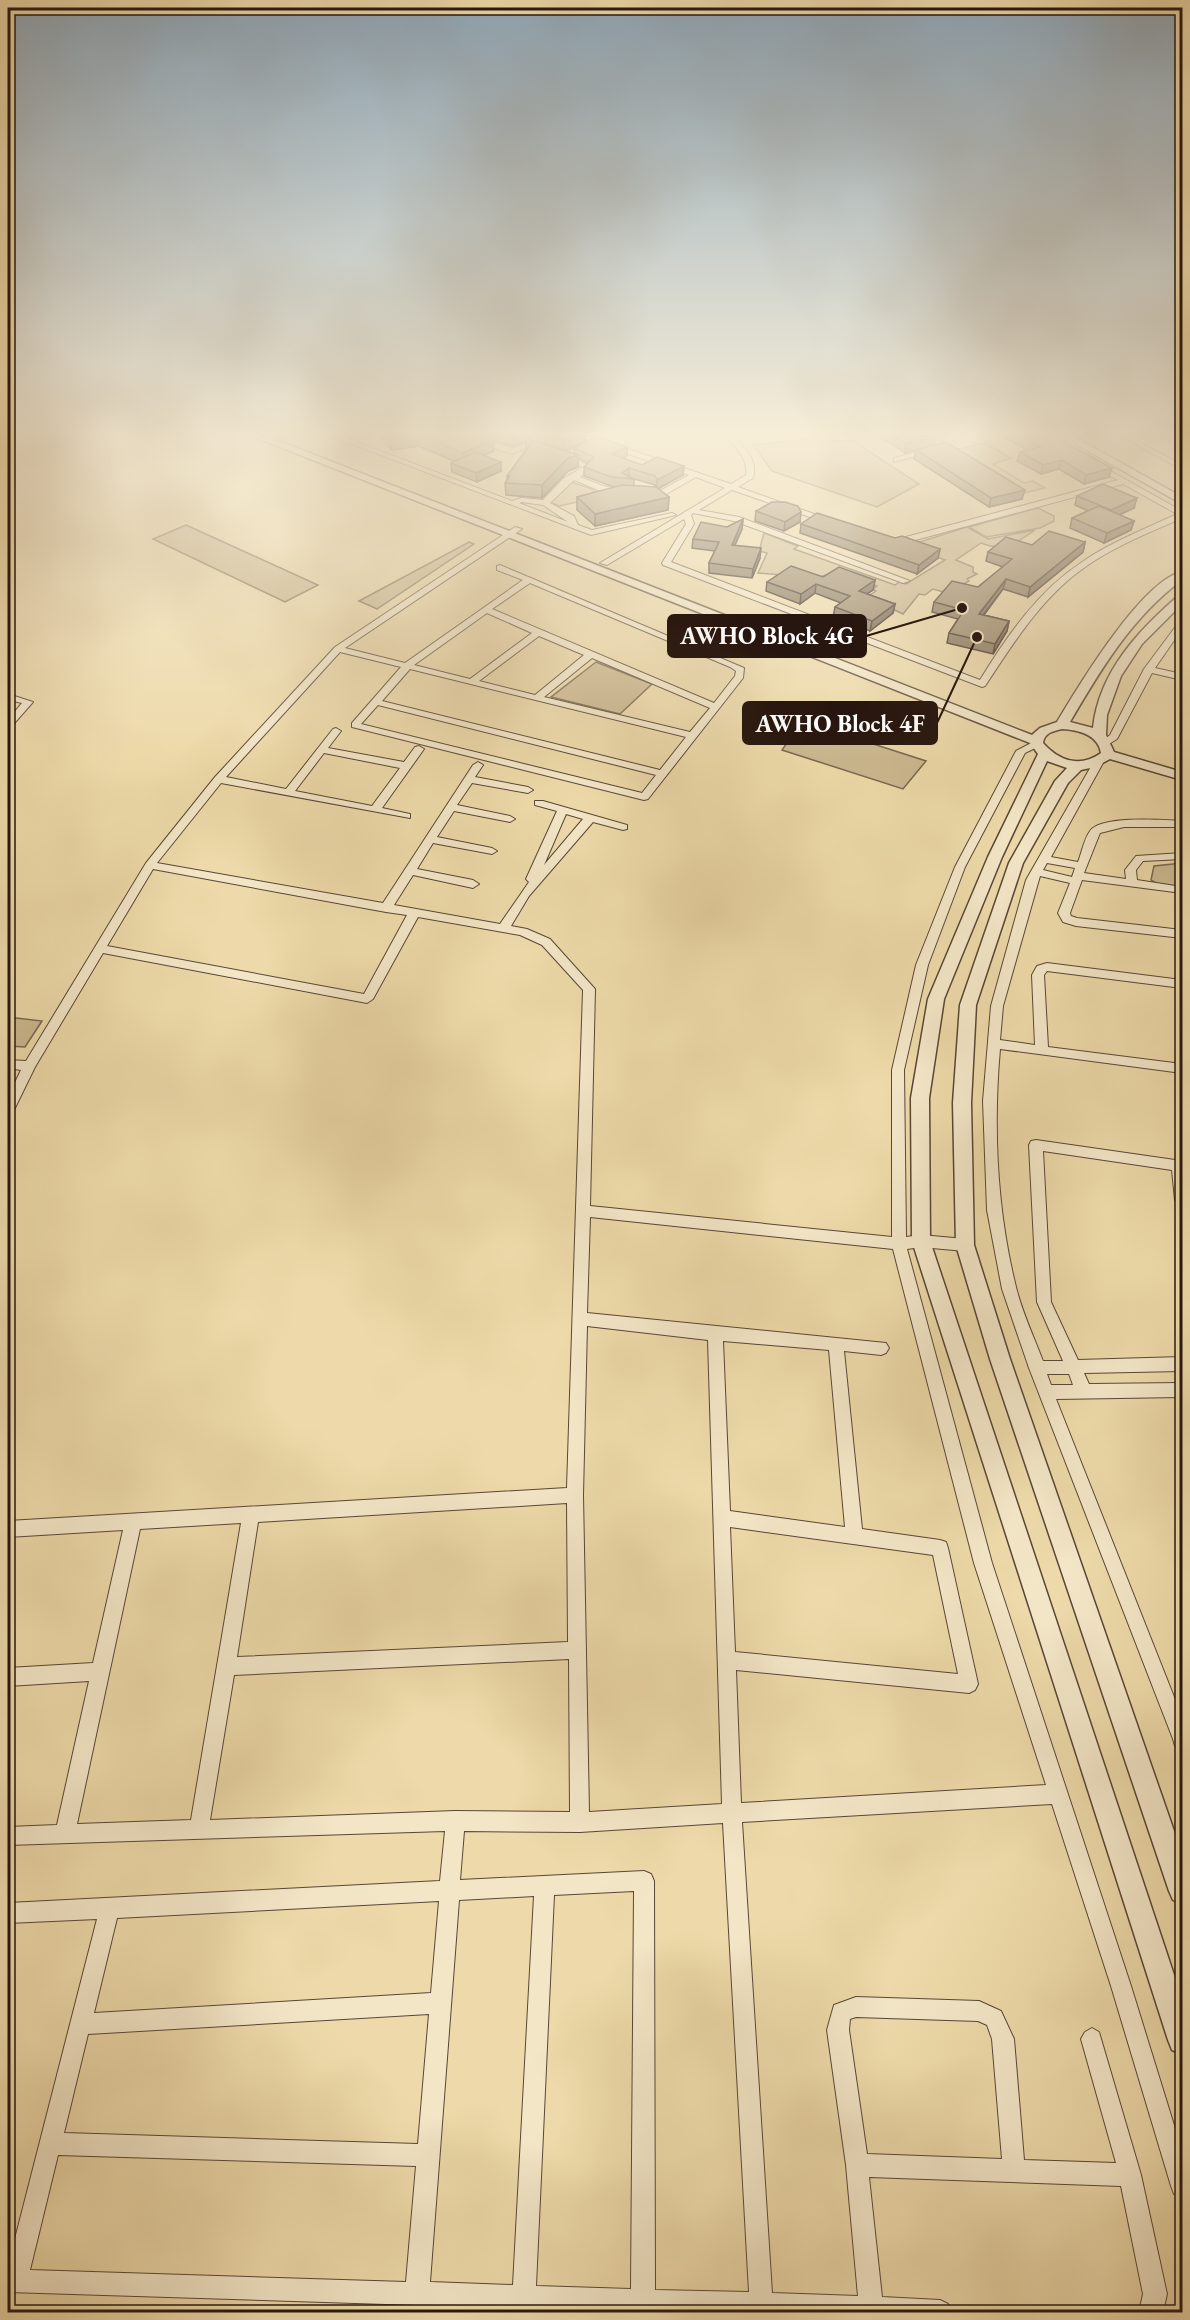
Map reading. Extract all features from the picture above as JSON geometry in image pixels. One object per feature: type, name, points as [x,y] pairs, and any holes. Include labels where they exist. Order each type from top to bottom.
[{"type":"street","points":[[8,1109],[29,1066],[150,865],[219,779],[338,649],[494,544]]},
{"type":"street","points":[[527,544],[1040,743]]},
{"type":"street","points":[[557,544],[1040,743],[1059,762],[1077,766]]},
{"type":"street","points":[[599,561],[626,544]]},
{"type":"street","points":[[599,561],[636,544]]},
{"type":"street","points":[[677,544],[666,563],[982,684],[1011,635],[1037,604],[1076,569],[1124,544]]},
{"type":"street","points":[[805,544],[906,581]]},
{"type":"street","points":[[500,568],[529,580],[733,665],[741,670],[740,676],[647,795],[640,797],[355,725],[407,666],[529,580]]},
{"type":"street","points":[[1182,575],[1139,611],[1114,642],[1062,725],[1040,743],[1021,751],[960,867],[922,965],[898,1070],[899,1244],[983,1563],[1059,1794],[1182,2186]]},
{"type":"street","points":[[1182,598],[1158,619],[1110,682],[1100,710],[1103,748],[1032,880],[997,1006],[989,1101],[994,1210],[1009,1289],[1046,1392],[1182,1739]]},
{"type":"street","points":[[486,610],[715,707]]},
{"type":"street","points":[[1182,624],[1149,669],[1114,737],[1062,781],[1016,863],[968,1005],[962,1103],[965,1245],[1000,1359],[1182,1891]]},
{"type":"street","points":[[472,682],[538,632]]},
{"type":"street","points":[[338,649],[693,736]]},
{"type":"street","points":[[537,698],[591,654]]},
{"type":"street","points":[[1149,669],[1182,677]]},
{"type":"street","points":[[8,697],[28,702],[8,725]]},
{"type":"street","points":[[375,702],[663,774]]},
{"type":"street","points":[[1062,725],[1082,728],[1103,748],[1182,776]]},
{"type":"street","points":[[288,793],[336,731]]},
{"type":"street","points":[[1040,743],[936,999],[920,1098],[921,1241],[1182,2040]]},
{"type":"street","points":[[375,810],[419,749]]},
{"type":"street","points":[[322,750],[408,766]]},
{"type":"street","points":[[386,908],[478,765]]},
{"type":"street","points":[[219,779],[406,816]]},
{"type":"street","points":[[469,779],[528,790]]},
{"type":"street","points":[[539,803],[623,827]]},
{"type":"street","points":[[451,807],[510,819]]},
{"type":"street","points":[[525,894],[563,810]]},
{"type":"street","points":[[503,928],[525,894],[590,818]]},
{"type":"street","points":[[1182,824],[1102,826],[1095,831],[1064,913],[1067,919],[1182,934]]},
{"type":"street","points":[[430,839],[492,851]]},
{"type":"street","points":[[1132,883],[1130,870],[1140,858],[1182,856]]},
{"type":"street","points":[[1044,858],[1078,874]]},
{"type":"street","points":[[150,865],[523,932],[546,942],[589,989],[575,1495],[580,1822]]},
{"type":"street","points":[[410,871],[472,884]]},
{"type":"street","points":[[1037,872],[1078,874],[1182,890]]},
{"type":"street","points":[[100,949],[367,999],[414,913]]},
{"type":"street","points":[[1042,1050],[1038,975],[1041,969],[1047,967],[1182,984]]},
{"type":"street","points":[[994,1044],[1182,1069]]},
{"type":"street","points":[[8,1064],[29,1066]]},
{"type":"street","points":[[1084,1391],[1044,1302],[1036,1145],[1180,1166],[1182,1200]]},
{"type":"street","points":[[583,1211],[899,1244],[921,1241],[965,1245]]},
{"type":"street","points":[[580,1319],[715,1334],[881,1348]]},
{"type":"street","points":[[715,1334],[732,1813],[761,2304]]},
{"type":"street","points":[[836,1344],[854,1536]]},
{"type":"street","points":[[1037,1368],[1182,1364]]},
{"type":"street","points":[[1046,1392],[1182,1390]]},
{"type":"street","points":[[8,1528],[575,1495]]},
{"type":"street","points":[[199,1830],[251,1515]]},
{"type":"street","points":[[722,1518],[940,1548],[969,1684],[727,1660]]},
{"type":"street","points":[[65,1834],[133,1521]]},
{"type":"street","points":[[226,1666],[577,1650]]},
{"type":"street","points":[[8,1677],[101,1671]]},
{"type":"street","points":[[8,1836],[454,1821],[580,1822],[1059,1794]]},
{"type":"street","points":[[417,2294],[454,1821]]},
{"type":"street","points":[[8,1916],[110,1907],[644,1881],[643,2301]]},
{"type":"street","points":[[524,2297],[545,1886]]},
{"type":"street","points":[[110,1907],[11,2281],[761,2304],[940,2313]]},
{"type":"street","points":[[80,2024],[440,2003]]},
{"type":"street","points":[[871,2308],[857,2165],[838,2030],[841,2012],[856,2007],[979,2011],[994,2018],[1002,2039],[1014,2172]]},
{"type":"street","points":[[1092,2039],[1130,2175],[1155,2294],[1151,2313]]},
{"type":"street","points":[[49,2144],[428,2155]]},
{"type":"street","points":[[857,2165],[1130,2175]]},
{"type":"shaded area","points":[[164,544],[228,544],[318,585],[285,602]]},
{"type":"shaded area","points":[[465,544],[474,544],[377,609],[359,601]]},
{"type":"shaded area","points":[[761,544],[793,544],[798,546],[794,549],[895,585],[899,582],[906,584],[945,560],[907,546],[979,544],[956,560],[973,567],[973,572],[977,574],[947,593],[933,589],[925,595],[919,594],[903,614],[867,597],[876,591],[873,589],[877,586],[839,572],[814,578],[758,573],[767,553],[759,551]]},
{"type":"shaded area","points":[[984,544],[1011,544],[996,547]]},
{"type":"shaded area","points":[[596,662],[652,684],[620,714],[551,697]]},
{"type":"shaded area","points":[[802,721],[926,761],[903,789],[782,750]]},
{"type":"shaded area","points":[[1182,863],[1182,888],[1159,885],[1151,880],[1154,866]]},
{"type":"shaded area","points":[[8,1017],[42,1021],[25,1047],[8,1046]]},
{"type":"building","points":[[718,544],[761,548],[753,569],[709,563]]},
{"type":"building","points":[[859,544],[926,544],[940,549],[919,565]]},
{"type":"building","points":[[997,544],[1082,544],[1030,587],[1006,579],[979,614],[1009,621],[995,644],[949,633],[964,610],[934,602],[952,581],[978,587],[1012,559],[988,552]]},
{"type":"building","points":[[791,566],[823,577],[839,567],[875,580],[859,591],[895,604],[872,621],[835,607],[850,596],[816,584],[801,594],[767,582]]},
{"type":"place","name":"AWHO Block 4G","points":[[962,608]]},
{"type":"place","name":"AWHO Block 4F","points":[[977,637]]}]
